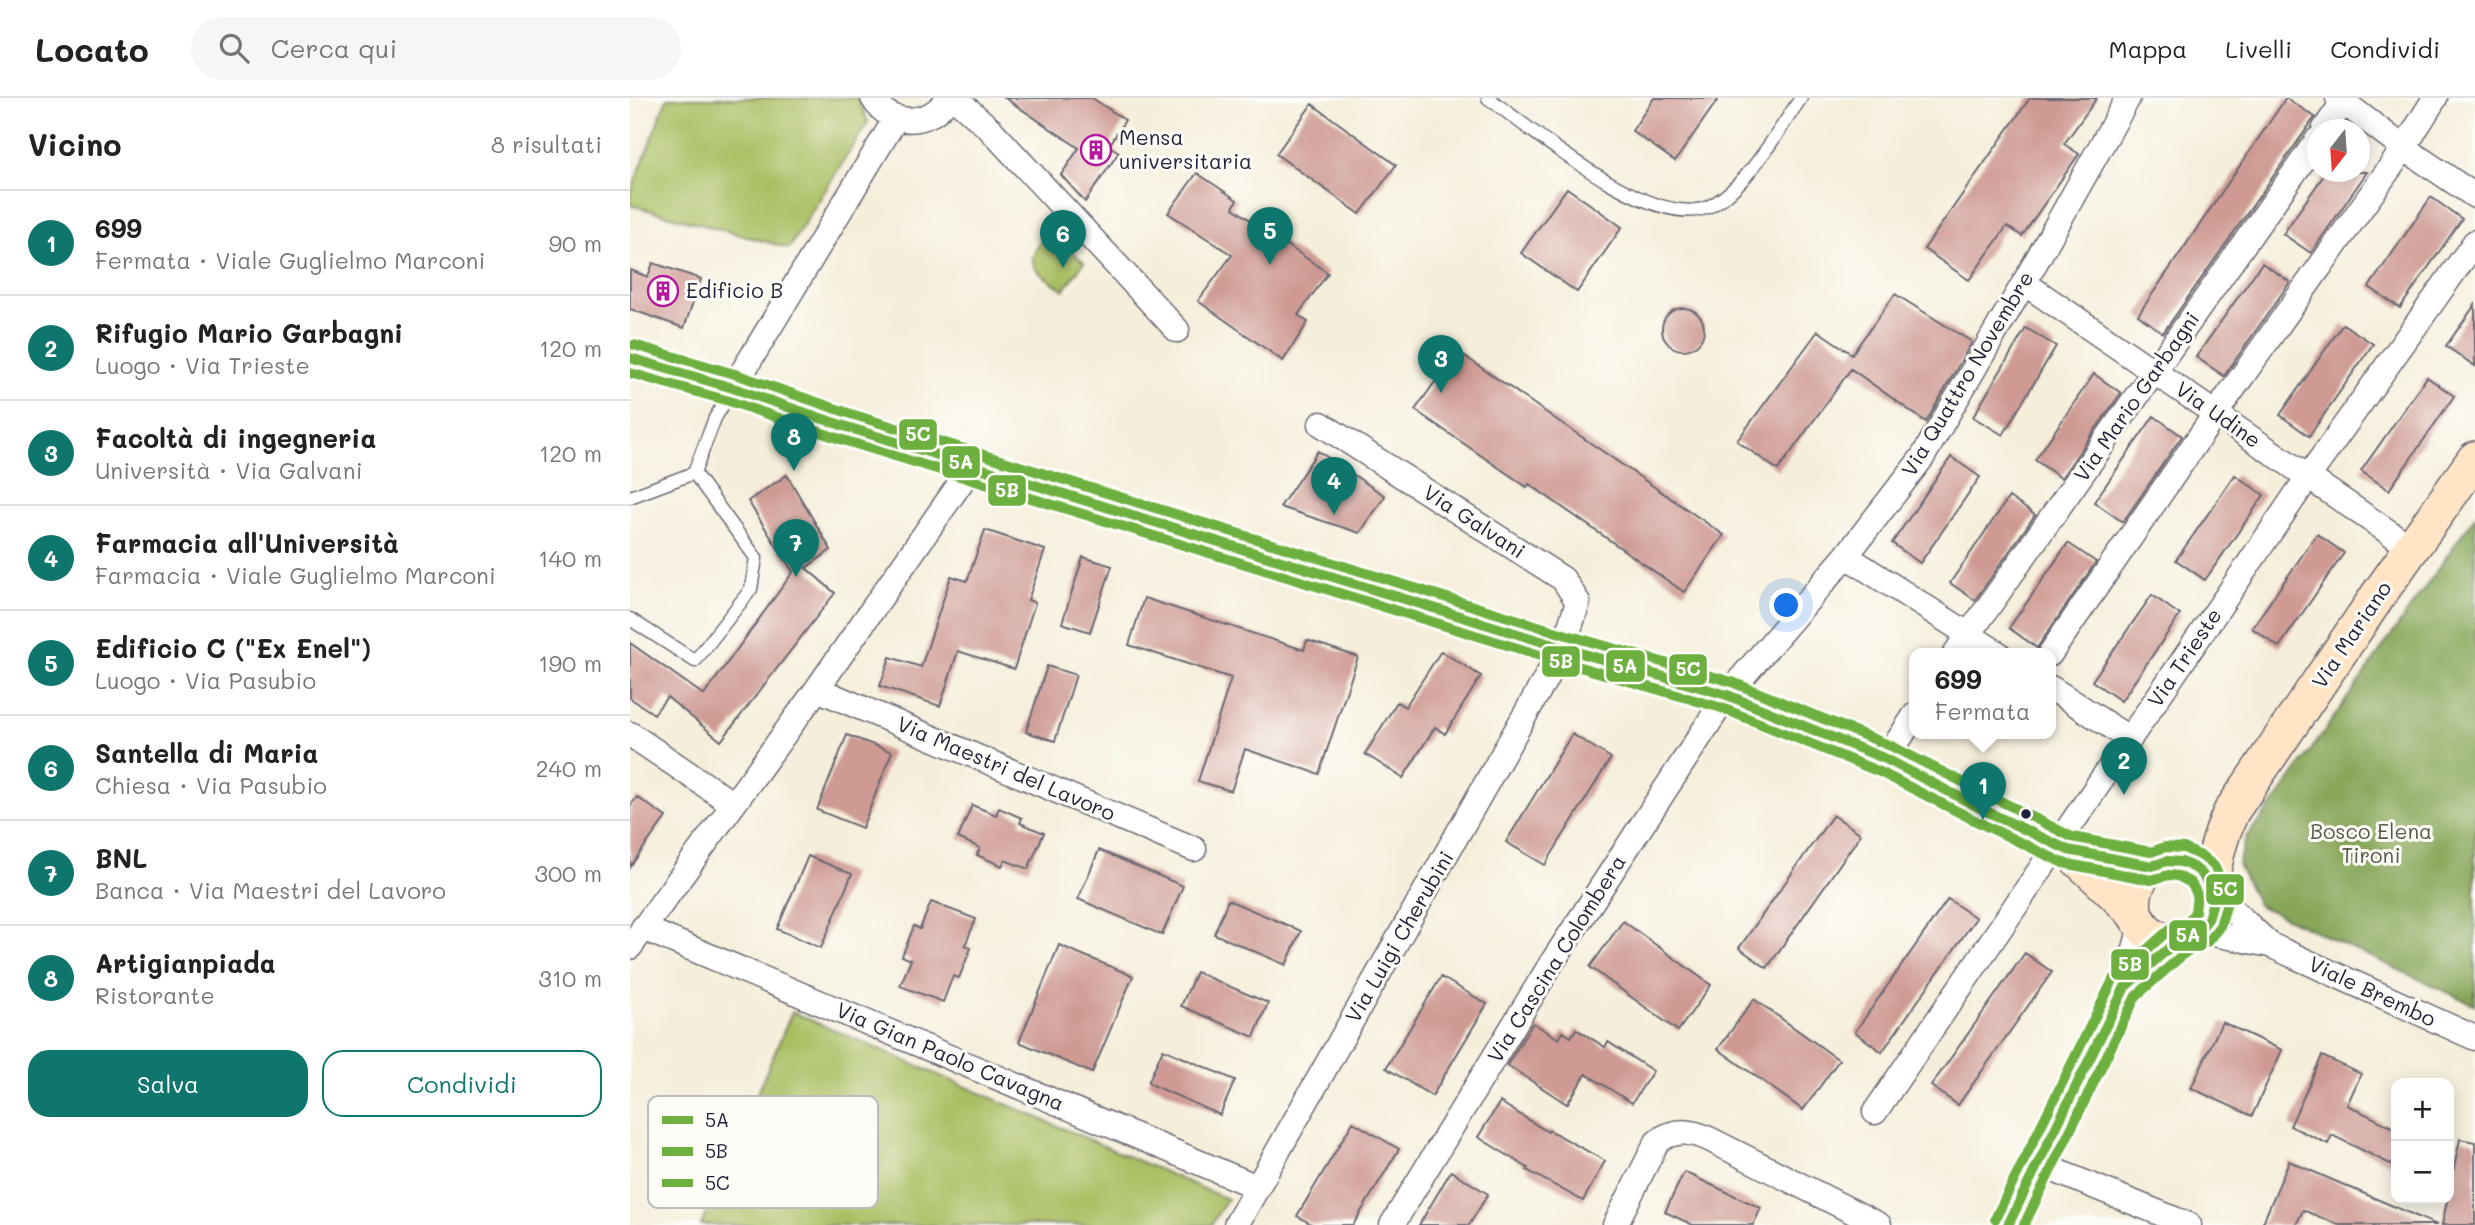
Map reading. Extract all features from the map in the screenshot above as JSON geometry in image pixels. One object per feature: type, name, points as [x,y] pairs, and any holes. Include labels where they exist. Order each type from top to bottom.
[{"type":"street","points":[[873,98],[885,112],[909,121],[934,114],[948,98]]},
{"type":"street","points":[[955,98],[990,130],[1177,330]]},
{"type":"street","name":"Via Quattro Novembre","points":[[1727,695],[1846,556],[1922,458],[2127,98]]},
{"type":"street","points":[[2054,648],[2216,413],[2404,148],[2435,98]]},
{"type":"street","points":[[2331,119],[2343,99],[2404,148],[2475,196]]},
{"type":"street","points":[[733,388],[896,118]]},
{"type":"street","name":"Via Mario Garbagni","points":[[1962,644],[2307,155]]},
{"type":"street","name":"Via Trieste","points":[[1875,1112],[2062,847],[2130,739],[2308,477],[2475,242]]},
{"type":"street","name":"Via Udine","points":[[2024,283],[2412,548]]},
{"type":"street","points":[[630,358],[1563,648],[1727,695],[1886,759],[2062,847],[2160,864],[2182,862],[2195,868],[2202,874],[2211,890],[2212,905],[2208,919],[2125,987]]},
{"type":"street","name":"Via Galvani","points":[[1321,424],[1563,579],[1578,602],[1563,648]]},
{"type":"street","name":"Via Mariano","points":[[2211,890],[2213,862],[2219,839],[2231,812],[2475,459]]},
{"type":"street","points":[[637,938],[817,689],[973,465]]},
{"type":"street","points":[[1846,556],[1962,644]]},
{"type":"street","name":"Via Luigi Cherubini","points":[[1236,1225],[1563,648]]},
{"type":"street","name":"Via Maestri del Lavoro","points":[[817,689],[1194,849]]},
{"type":"street","points":[[2056,691],[2130,739]]},
{"type":"street","name":"Via Cascina Colombera","points":[[1392,1225],[1551,964],[1727,695]]},
{"type":"street","points":[[1886,759],[1909,724]]},
{"type":"street","points":[[630,734],[733,804]]},
{"type":"street","name":"Via Mariano","points":[[2160,864],[2194,844],[2231,812]]},
{"type":"street","points":[[2062,847],[2158,938],[2188,936]]},
{"type":"street","points":[[2008,1225],[2125,987],[2137,919],[2132,900],[2135,887],[2141,875],[2160,864]]},
{"type":"street","name":"Viale Brembo","points":[[2211,890],[2270,945]]},
{"type":"street","name":"Viale Brembo","points":[[2188,936],[2270,945],[2475,1038]]},
{"type":"street","name":"Via Gian Paolo Cavagna","points":[[637,938],[1258,1187]]},
{"type":"street","points":[[1615,1225],[1657,1142],[1669,1134],[1681,1131],[1711,1139],[1880,1225]]},
{"type":"street","points":[[2039,1164],[2189,1225]]},
{"type":"lane","points":[[1488,98],[1615,186],[1656,206],[1688,211],[1712,205],[1735,187],[1801,98]]},
{"type":"lane","points":[[630,497],[694,473],[715,418],[733,388]]},
{"type":"lane","points":[[630,620],[695,661],[751,589],[756,558],[694,473]]},
{"type":"green space","points":[[667,98],[858,98],[868,122],[789,248],[630,205],[630,195]]},
{"type":"green space","points":[[1048,231],[1084,262],[1064,290],[1034,265],[1035,252]]},
{"type":"green space","name":"Bosco Elena Tironi","points":[[2475,516],[2475,1005],[2258,905],[2238,864],[2246,837],[2274,803]]},
{"type":"green space","points":[[792,1012],[1227,1199],[1211,1225],[701,1225],[708,1208],[878,1208],[878,1096],[756,1096]]},
{"type":"building","name":"Mensa universitaria","points":[[1005,98],[1092,98],[1125,120],[1109,146],[1119,152],[1085,202],[1061,175],[1079,148]]},
{"type":"building","points":[[1654,98],[1719,98],[1675,161],[1632,131]]},
{"type":"building","points":[[2030,98],[2097,98],[2064,144],[2079,154],[2022,236],[2007,226],[1969,280],[1924,249]]},
{"type":"building","points":[[2286,98],[2315,117],[2307,119],[2307,128],[2163,333],[2138,315]]},
{"type":"building","points":[[1312,104],[1396,165],[1360,214],[1276,154]]},
{"type":"building","points":[[1197,173],[1237,200],[1233,208],[1328,273],[1298,315],[1308,322],[1283,361],[1198,301],[1232,255],[1168,213]]},
{"type":"building","points":[[2319,182],[2360,182],[2311,253],[2283,234]]},
{"type":"building","points":[[1567,188],[1622,227],[1577,292],[1521,253]]},
{"type":"building","points":[[2431,197],[2462,219],[2400,308],[2369,287]]},
{"type":"building","name":"Edificio B","points":[[653,263],[701,279],[684,328],[630,309],[630,270],[648,277]]},
{"type":"building","points":[[2262,263],[2290,282],[2224,376],[2196,357]]},
{"type":"building","points":[[1895,294],[1972,342],[1926,422],[1851,369],[1778,470],[1737,441],[1818,331],[1852,354]]},
{"type":"building","points":[[2475,305],[2475,366],[2446,346]]},
{"type":"building","points":[[1683,308],[1698,314],[1704,329],[1698,344],[1683,350],[1668,344],[1662,329],[1668,314]]},
{"type":"building","points":[[2343,324],[2373,344],[2309,436],[2280,415]]},
{"type":"building","points":[[2026,328],[2056,346],[2003,435],[1973,417]]},
{"type":"building","points":[[1457,351],[1724,535],[1684,592],[1529,484],[1527,487],[1415,410]]},
{"type":"building","points":[[2094,374],[2121,393],[2061,478],[2035,460]]},
{"type":"building","points":[[2427,377],[2454,396],[2389,490],[2361,471]]},
{"type":"building","points":[[2154,416],[2182,436],[2123,522],[2094,502]]},
{"type":"building","points":[[1318,451],[1385,496],[1360,533],[1280,507]]},
{"type":"building","points":[[1951,457],[1980,477],[1920,563],[1892,543]]},
{"type":"building","points":[[787,475],[831,550],[806,568],[835,593],[721,741],[667,697],[654,714],[630,698],[630,643],[704,695],[793,572],[748,501]]},
{"type":"building","points":[[2235,475],[2264,495],[2205,580],[2176,560]]},
{"type":"building","points":[[2009,497],[2035,515],[1975,600],[1950,583]]},
{"type":"building","points":[[985,530],[1045,550],[1028,600],[1035,603],[1014,669],[958,651],[940,706],[880,686],[890,657],[921,667],[951,576],[967,581]]},
{"type":"building","points":[[2317,534],[2344,553],[2279,647],[2252,628]]},
{"type":"building","points":[[2068,543],[2096,562],[2037,648],[2009,628]]},
{"type":"building","points":[[1083,557],[1112,566],[1090,632],[1062,623]]},
{"type":"building","points":[[2152,595],[2180,615],[2121,701],[2092,681]]},
{"type":"building","points":[[1144,598],[1304,650],[1307,640],[1358,657],[1319,774],[1245,749],[1231,791],[1198,781],[1231,678],[1129,645]]},
{"type":"building","points":[[1441,651],[1481,676],[1445,734],[1435,727],[1403,778],[1365,754],[1397,702],[1405,707]]},
{"type":"building","points":[[1047,666],[1076,675],[1055,741],[1026,732]]},
{"type":"building","points":[[1572,734],[1611,758],[1545,865],[1506,842]]},
{"type":"building","points":[[847,735],[892,752],[862,828],[817,810]]},
{"type":"building","points":[[637,797],[666,817],[630,867],[630,806]]},
{"type":"building","points":[[972,805],[996,815],[999,808],[1022,818],[1020,823],[1044,833],[1028,869],[1005,860],[1002,866],[977,855],[980,848],[958,838]]},
{"type":"building","points":[[1833,815],[1861,834],[1767,968],[1739,948]]},
{"type":"building","points":[[1099,850],[1183,886],[1162,935],[1078,899]]},
{"type":"building","points":[[808,856],[852,874],[821,948],[777,929]]},
{"type":"building","points":[[1948,899],[1976,918],[1882,1052],[1855,1032]]},
{"type":"building","points":[[1228,900],[1301,931],[1286,965],[1214,934]]},
{"type":"building","points":[[931,902],[976,919],[965,945],[971,948],[959,978],[953,976],[943,1002],[900,986],[911,960],[902,956],[914,926],[920,929]]},
{"type":"building","points":[[1623,921],[1711,985],[1678,1031],[1590,967]]},
{"type":"building","points":[[1059,945],[1133,976],[1092,1073],[1019,1042]]},
{"type":"building","points":[[2025,953],[2052,972],[1958,1105],[1931,1086]]},
{"type":"building","points":[[1196,972],[1268,1003],[1254,1037],[1181,1006]]},
{"type":"building","points":[[1441,977],[1487,1004],[1432,1096],[1386,1068]]},
{"type":"building","points":[[1754,999],[1839,1060],[1803,1110],[1718,1049]]},
{"type":"building","points":[[2222,1022],[2282,1050],[2252,1116],[2191,1088]]},
{"type":"building","points":[[1533,1023],[1559,1039],[1563,1032],[1571,1037],[1576,1029],[1605,1047],[1608,1042],[1653,1071],[1632,1103],[1586,1074],[1567,1104],[1507,1065]]},
{"type":"building","points":[[1163,1049],[1235,1080],[1220,1115],[1148,1083]]},
{"type":"building","points":[[2322,1056],[2361,1074],[2347,1105],[2391,1127],[2391,1164],[2332,1135],[2328,1144],[2290,1126]]},
{"type":"building","points":[[1500,1102],[1548,1132],[1549,1130],[1605,1161],[1583,1201],[1527,1170],[1528,1168],[1478,1137]]},
{"type":"building","points":[[1353,1122],[1399,1149],[1353,1225],[1313,1225],[1297,1216]]},
{"type":"building","points":[[2460,1139],[2475,1142],[2475,1225],[2442,1225],[2446,1204],[2454,1204],[2454,1168]]},
{"type":"building","points":[[2289,1161],[2437,1225],[2339,1225],[2303,1210],[2296,1225],[2262,1225]]},
{"type":"building","points":[[1451,1171],[1488,1194],[1469,1225],[1419,1225]]},
{"type":"building","points":[[1684,1172],[1761,1208],[1753,1225],[1693,1225],[1665,1212]]},
{"type":"transit line","name":"5C","points":[[634,345],[738,375],[851,414],[1567,635],[1732,682],[1891,746],[2072,837],[2151,852],[2165,847],[2184,848],[2203,857],[2214,866],[2225,887],[2226,906],[2220,926],[2207,942],[2186,952],[2136,996],[2024,1225]]},
{"type":"transit line","name":"5A","points":[[630,358],[1563,648],[1727,695],[1886,759],[2068,850],[2152,866],[2167,861],[2182,862],[2195,868],[2202,874],[2211,890],[2212,905],[2208,919],[2198,931],[2178,940],[2125,987],[2008,1225]]},
{"type":"transit line","name":"5B","points":[[630,373],[729,401],[843,440],[1559,661],[1722,708],[1880,772],[2063,863],[2151,880],[2169,875],[2178,876],[2191,883],[2197,894],[2195,912],[2189,920],[2170,929],[2113,980],[1995,1219]]},
{"type":"place","name":"Mensa universitaria","points":[[1096,150]]},
{"type":"place","name":"Edificio C (\"Ex Enel\")","points":[[1270,265]]},
{"type":"place","name":"Santella di Maria","points":[[1063,268]]},
{"type":"place","name":"Edificio B","points":[[663,291]]},
{"type":"place","name":"Facoltà di ingegneria","points":[[1441,393]]},
{"type":"place","name":"Artigianpiada","points":[[794,471]]},
{"type":"place","name":"Farmacia all'Università","points":[[1334,515]]},
{"type":"place","name":"BNL","points":[[796,577]]},
{"type":"place","name":"Rifugio Mario Garbagni","points":[[2124,795]]},
{"type":"place","name":"699","points":[[1983,820]]}]
